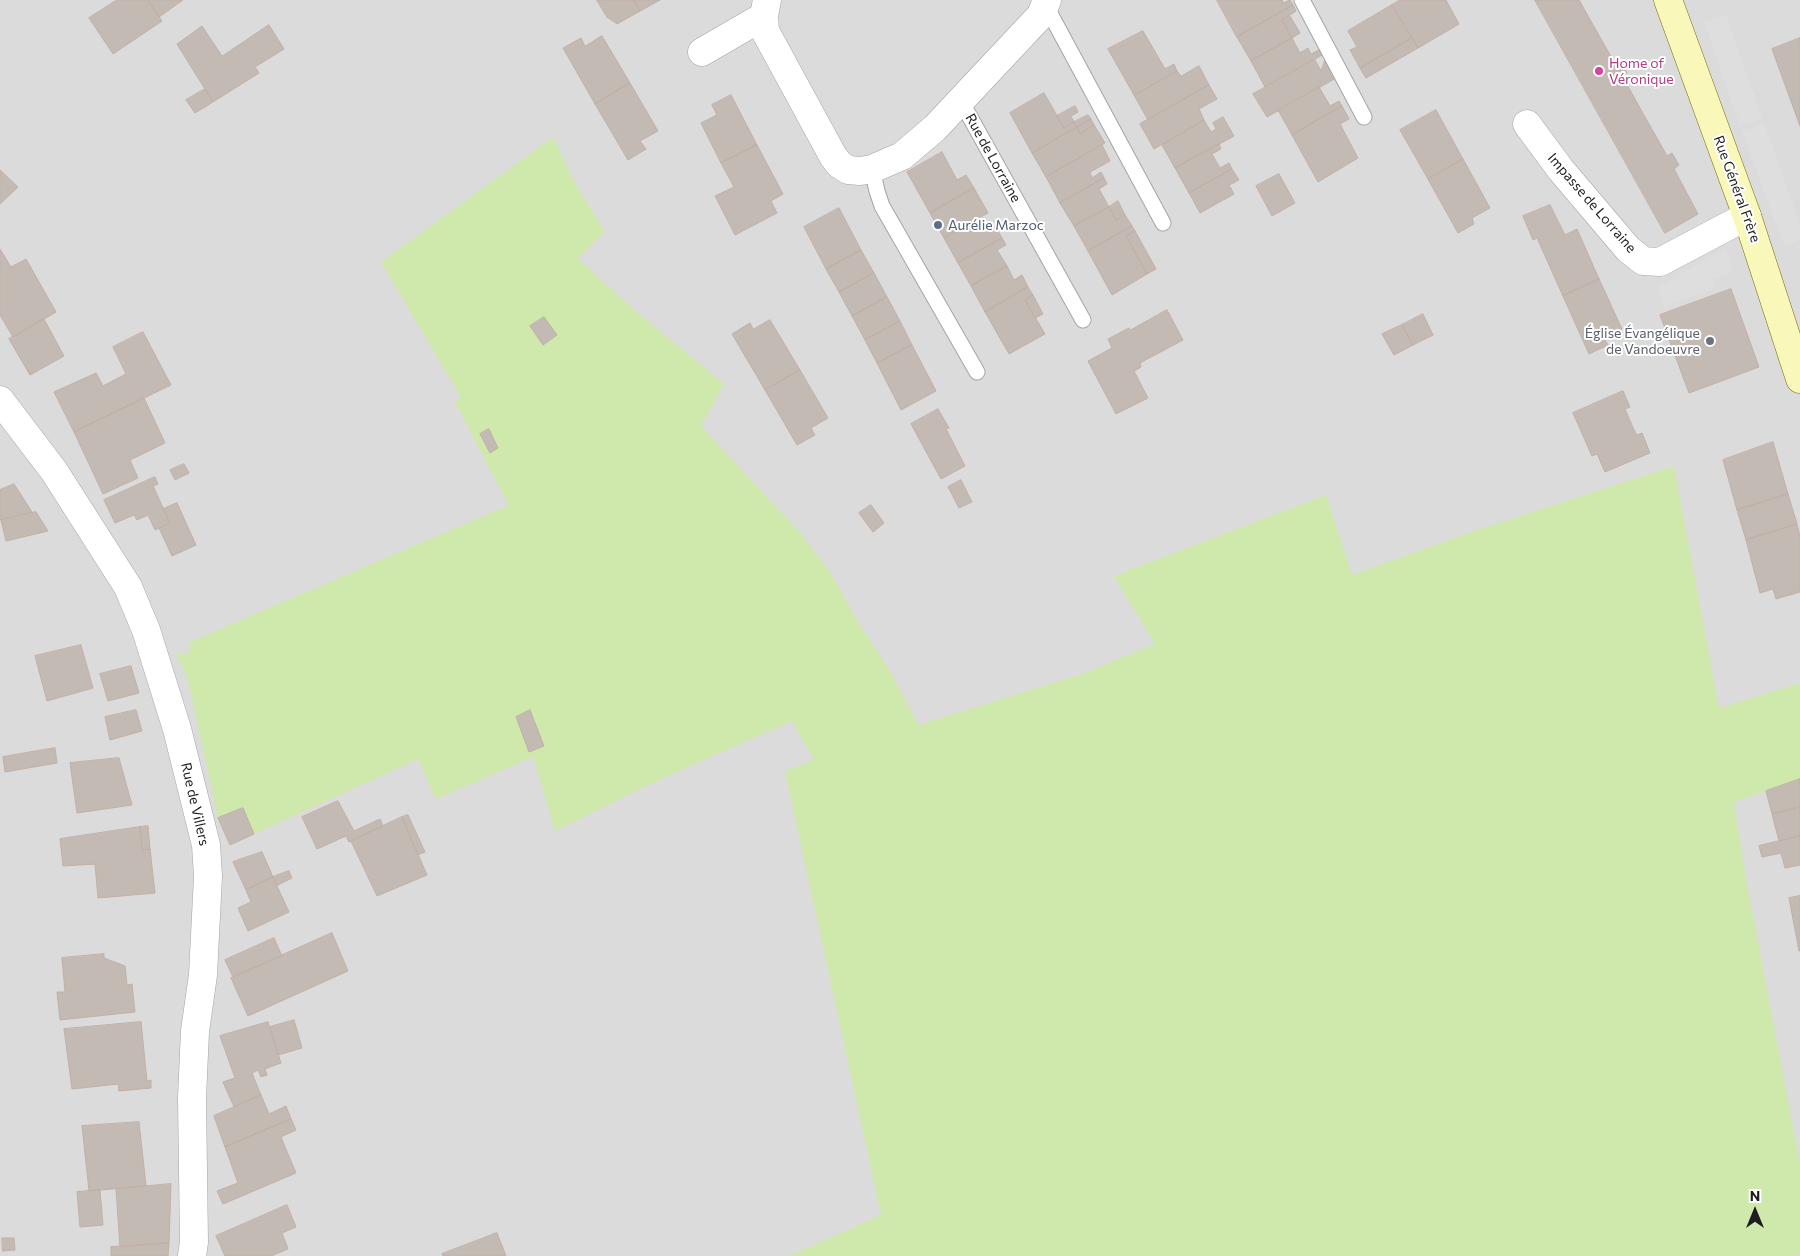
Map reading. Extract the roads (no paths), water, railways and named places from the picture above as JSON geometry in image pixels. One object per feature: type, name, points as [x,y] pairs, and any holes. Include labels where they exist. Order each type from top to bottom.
[{"type":"street","name":"Rue Général Frère","points":[[1668,0],[1747,216],[1800,379]]},
{"type":"street","name":"Rue de Lorraine","points":[[766,8],[765,31],[833,156],[839,164],[848,170],[860,171],[872,169],[902,156],[935,128],[1041,15],[1047,3]]},
{"type":"street","name":"Rue de Lorraine","points":[[702,52],[766,8]]},
{"type":"street","name":"Impasse de Lorraine","points":[[1527,124],[1562,170],[1622,242],[1643,261],[1660,262],[1747,216]]},
{"type":"street","name":"Rue de Villers","points":[[0,400],[54,470],[128,587],[146,630],[178,729],[206,845],[208,876],[203,975],[195,1032],[192,1098],[194,1242],[192,1256]]},
{"type":"lane","points":[[1302,0],[1364,117]]},
{"type":"lane","name":"Rue de Lorraine","points":[[1047,3],[1163,223]]},
{"type":"lane","name":"Rue de Lorraine","points":[[961,101],[1082,320]]},
{"type":"lane","points":[[872,169],[882,206],[977,372]]},
{"type":"place","name":"Home of Véronique","points":[[1599,71]]},
{"type":"place","name":"Aurélie Marzoc","points":[[938,225]]},
{"type":"place","name":"Église Évangélique de Vandoeuvre","points":[[1710,341]]}]
